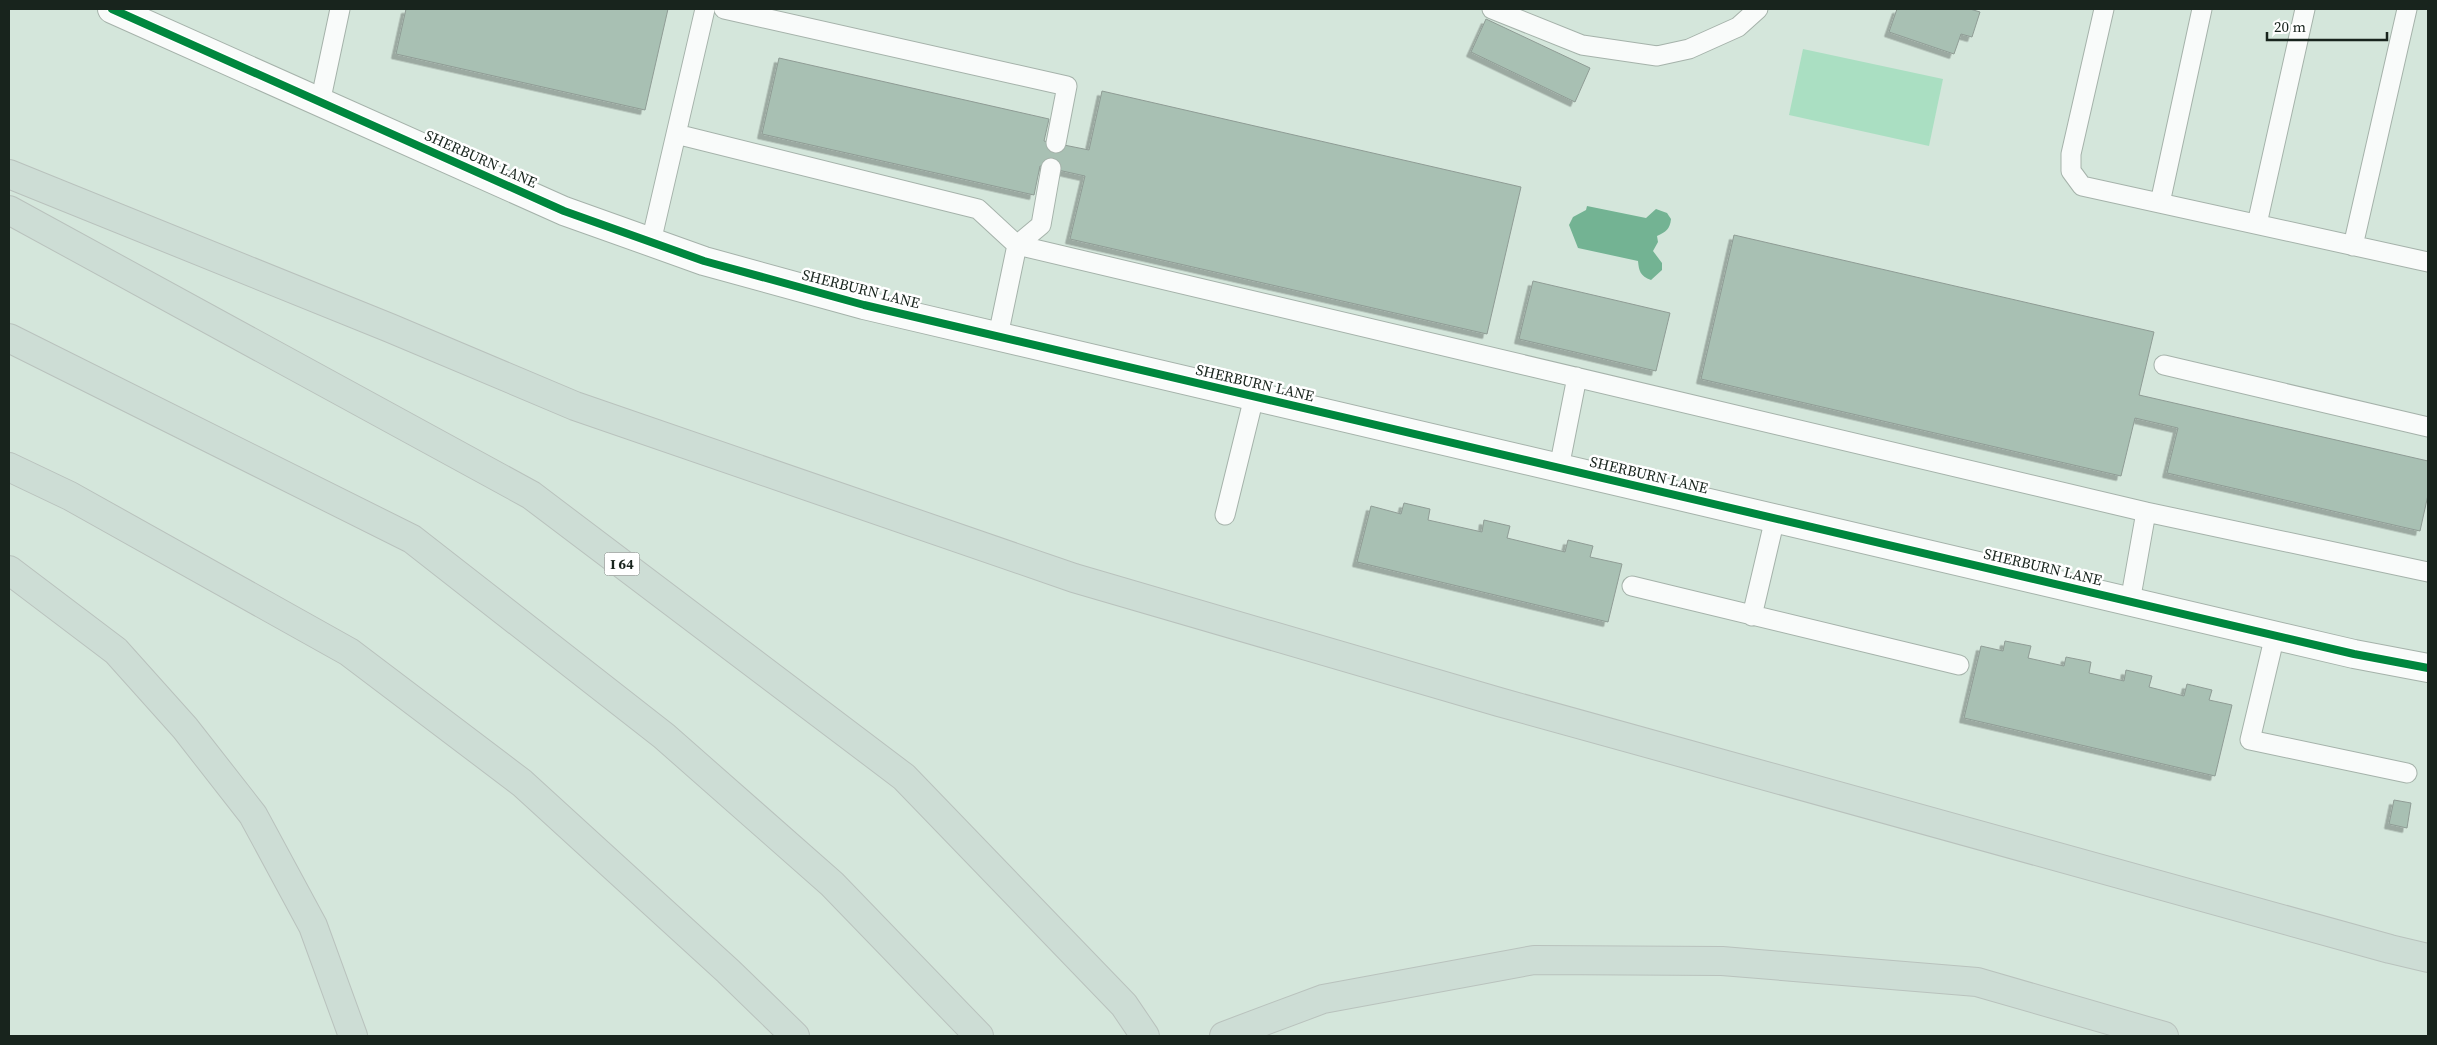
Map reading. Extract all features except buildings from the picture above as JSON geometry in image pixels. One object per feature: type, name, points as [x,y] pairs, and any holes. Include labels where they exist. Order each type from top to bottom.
[{"type":"highway","points":[[9,174],[380,324],[575,406],[1074,578],[1499,702],[2428,958]]},
{"type":"highway","name":"I 64","points":[[9,210],[531,495],[904,777],[1124,1005],[1145,1036]]},
{"type":"highway","points":[[9,338],[412,539],[664,736],[832,884],[979,1036]]},
{"type":"highway","points":[[9,467],[70,496],[349,652],[522,784],[728,971],[795,1036]]},
{"type":"highway","points":[[9,570],[116,651],[185,728],[253,815],[313,926],[353,1036]]},
{"type":"highway","points":[[1224,1036],[1323,999],[1534,960],[1722,961],[1977,982],[2164,1036]]},
{"type":"street","name":"SHERBURN LANE","points":[[112,9],[564,210],[704,261],[864,305],[2130,602],[2428,668]]},
{"type":"lane","points":[[320,103],[340,9]]},
{"type":"lane","points":[[651,242],[706,9]]},
{"type":"lane","points":[[724,9],[1068,86],[1056,143]]},
{"type":"lane","points":[[1492,9],[1582,45],[1657,56],[1689,49],[1738,27],[1758,9]]},
{"type":"lane","points":[[2104,9],[2071,154],[2071,171],[2082,186],[2428,262]]},
{"type":"lane","points":[[2160,203],[2202,9]]},
{"type":"lane","points":[[2257,224],[2305,9]]},
{"type":"lane","points":[[2353,246],[2406,9]]},
{"type":"lane","points":[[676,134],[978,209],[1017,245],[2146,512],[2428,572]]},
{"type":"lane","points":[[998,336],[1017,245],[1041,225],[1051,168]]},
{"type":"lane","points":[[2164,365],[2428,427]]},
{"type":"lane","points":[[1559,468],[1577,377]]},
{"type":"lane","points":[[1225,515],[1254,397]]},
{"type":"lane","points":[[2130,602],[2146,512]]},
{"type":"lane","points":[[1752,616],[1775,518]]},
{"type":"lane","points":[[1632,586],[1959,665]]},
{"type":"lane","points":[[2275,635],[2250,740],[2407,773]]},
{"type":"shaded area","points":[[1803,49],[1943,79],[1929,146],[1789,115]]},
{"type":"shaded area","points":[[1587,206],[1646,218],[1656,209],[1667,213],[1671,219],[1669,228],[1657,236],[1658,242],[1653,251],[1662,263],[1662,270],[1651,280],[1644,277],[1641,273],[1638,261],[1578,248],[1569,225],[1573,217],[1586,210]]},
{"type":"cycle path","points":[[112,9],[564,211],[704,261],[864,305],[2354,654],[2428,668]]}]
